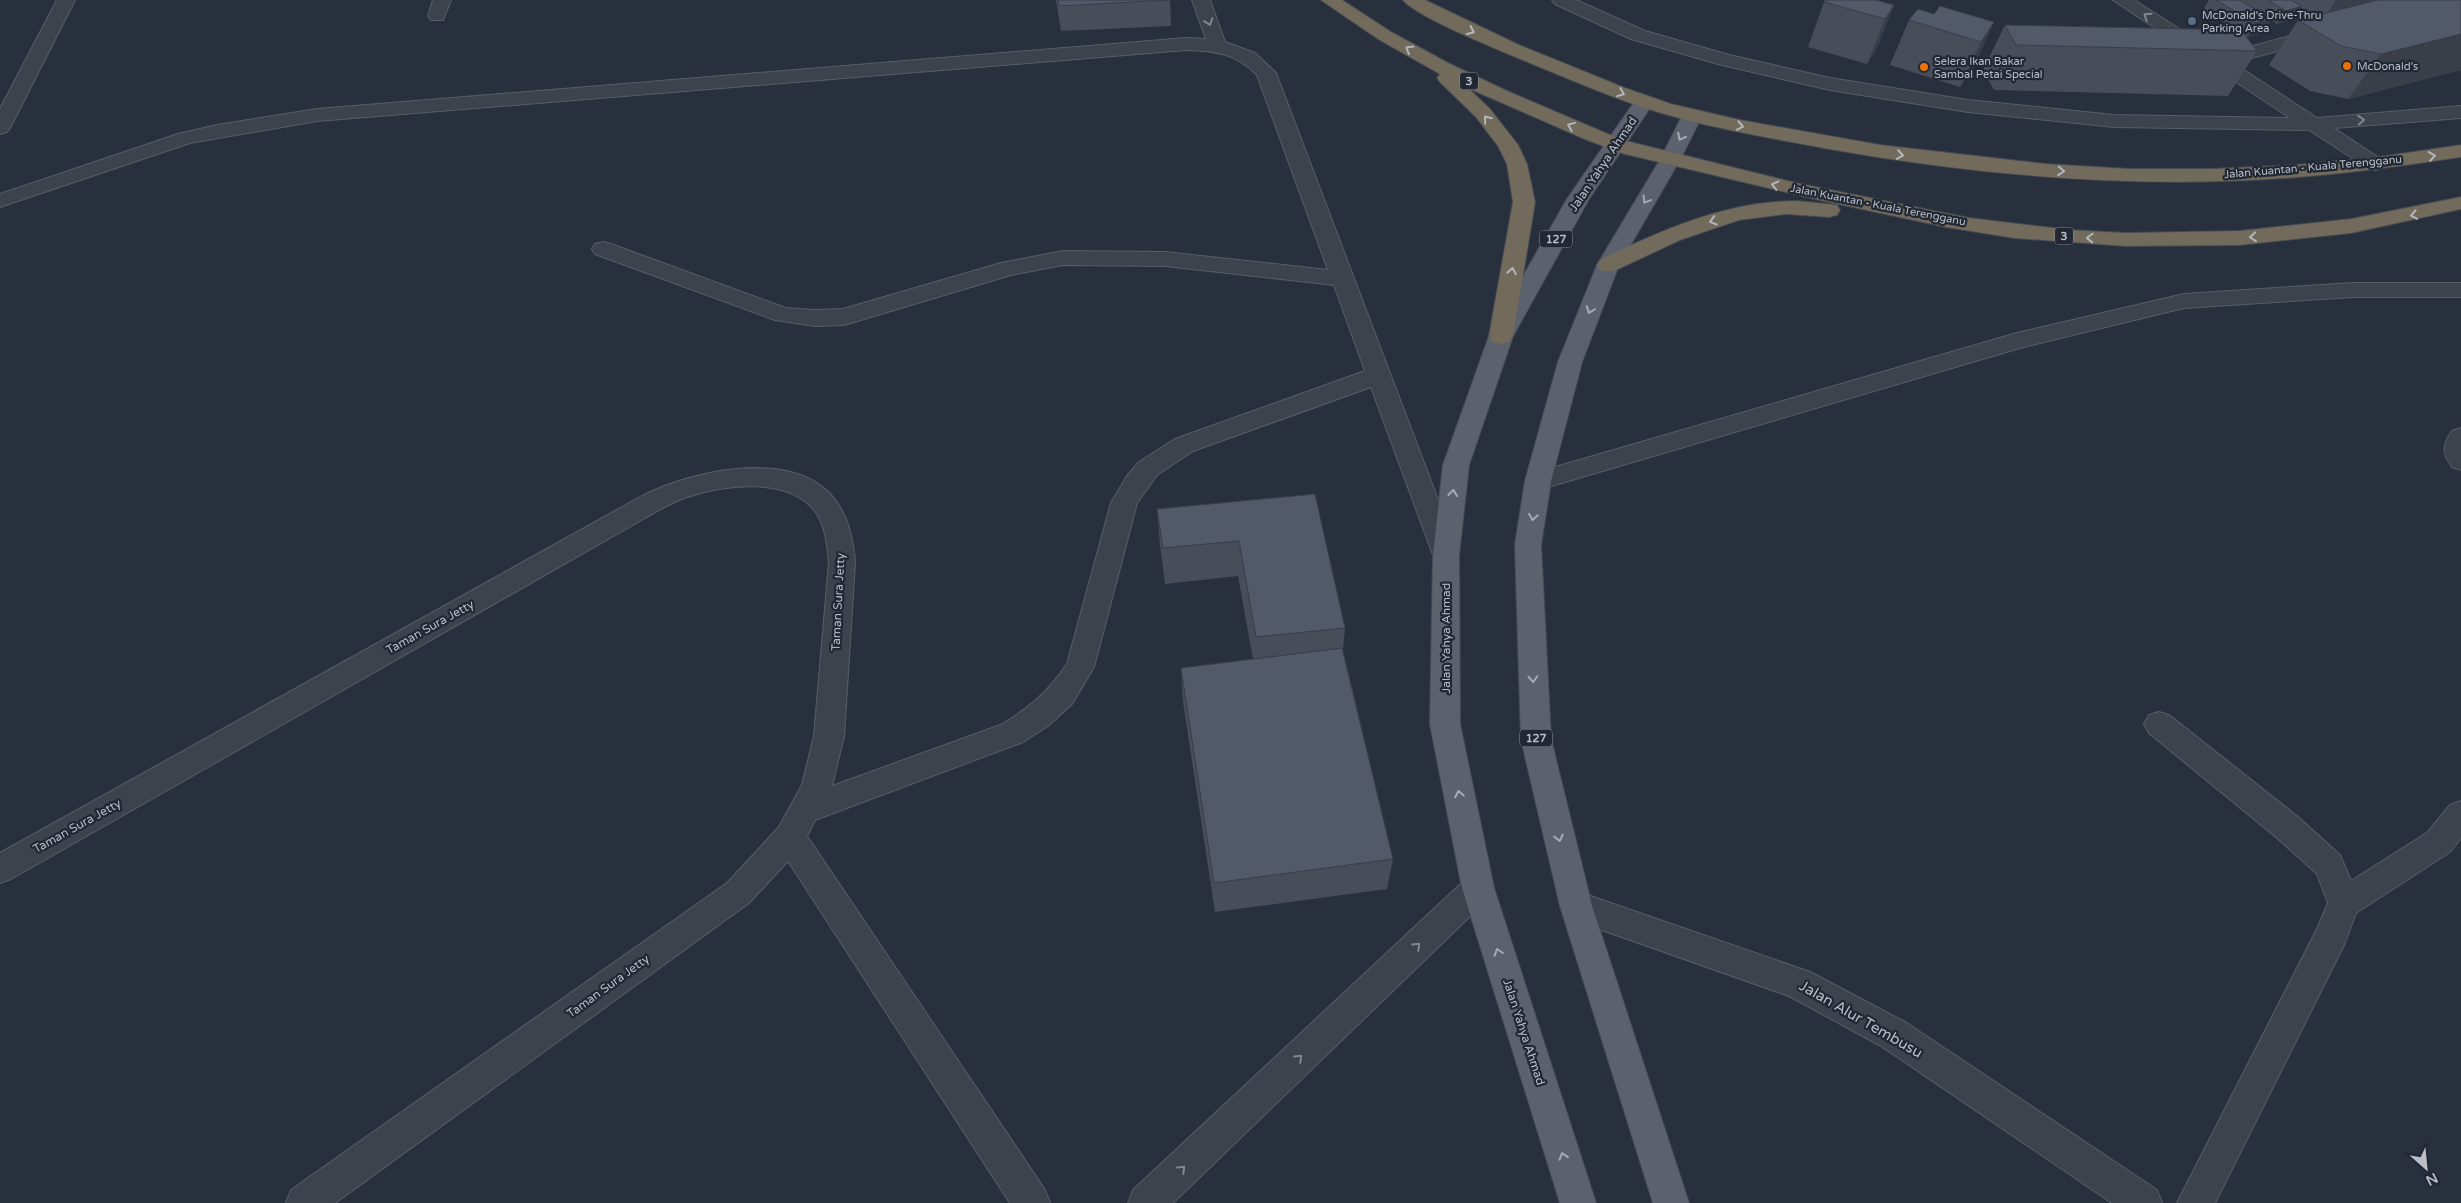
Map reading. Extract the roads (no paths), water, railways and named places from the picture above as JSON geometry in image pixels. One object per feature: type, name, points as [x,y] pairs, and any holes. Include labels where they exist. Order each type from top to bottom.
[{"type":"highway","name":"Jalan Kuantan - Kuala Terengganu","points":[[1330,0],[1428,60],[1511,102],[1616,144],[1783,186],[2011,231],[2077,238],[2164,241],[2248,238],[2342,227],[2418,214],[2461,203]]},
{"type":"highway","name":"Jalan Kuantan - Kuala Terengganu","points":[[1412,0],[1446,19],[1503,46],[1644,102],[1692,116],[1863,150],[1982,166],[2105,174],[2240,175],[2375,164],[2461,151]]},
{"type":"highway","points":[[1428,60],[1483,113],[1508,145],[1517,164],[1524,202],[1501,336]]},
{"type":"highway","points":[[1608,265],[1676,232],[1745,213],[1786,208],[1918,214]]},
{"type":"main road","name":"Jalan Yahya Ahmad","points":[[1578,1203],[1478,888],[1445,724],[1446,555],[1456,465],[1501,336],[1578,199],[1644,102]]},
{"type":"main road","name":"127","points":[[1671,1203],[1576,906],[1536,739],[1528,545],[1538,481],[1570,362],[1608,265],[1671,158],[1692,116]]},
{"type":"street","points":[[0,128],[66,0]]},
{"type":"street","points":[[1201,0],[1217,45]]},
{"type":"street","points":[[1560,0],[1638,34],[1725,60],[1830,84],[1968,106],[2114,121],[2312,124],[2461,112]]},
{"type":"street","points":[[2122,0],[2375,164]]},
{"type":"street","points":[[2216,62],[2339,28]]},
{"type":"street","points":[[0,201],[185,138],[318,115],[1186,44],[1217,45],[1236,50],[1254,58],[1266,73],[1446,555]]},
{"type":"street","points":[[603,249],[783,315],[815,318],[844,317],[1009,268],[1063,258],[1165,259],[1344,279]]},
{"type":"street","points":[[1538,481],[2017,341],[2184,302],[2353,290],[2450,290],[2461,308]]},
{"type":"street","points":[[1032,1203],[797,824],[1013,733],[1038,718],[1062,695],[1080,667],[1124,503],[1136,480],[1157,460],[1184,445],[1380,374]]},
{"type":"street","points":[[2461,438],[2456,444],[2457,455],[2461,461]]},
{"type":"street","name":"Taman Sura Jetty","points":[[0,869],[636,511],[676,491],[719,479],[752,478],[789,482],[814,494],[830,512],[839,534],[842,562],[829,736],[817,787],[797,824],[738,892],[304,1203]]},
{"type":"street","points":[[2159,724],[2287,828],[2329,866],[2344,903]]},
{"type":"street","points":[[2195,1203],[2332,934],[2344,903],[2439,842],[2461,815]]},
{"type":"street","points":[[1146,1203],[1478,888]]},
{"type":"street","name":"Jalan Alur Tembusu","points":[[1576,906],[1798,982],[1893,1034],[2144,1203]]},
{"type":"place","name":"McDonald's Drive-Thru Parking Area","points":[[2192,21]]},
{"type":"place","name":"McDonald's","points":[[2347,66]]},
{"type":"place","name":"Selera Ikan Bakar Sambal Petai Special","points":[[1924,67]]}]
